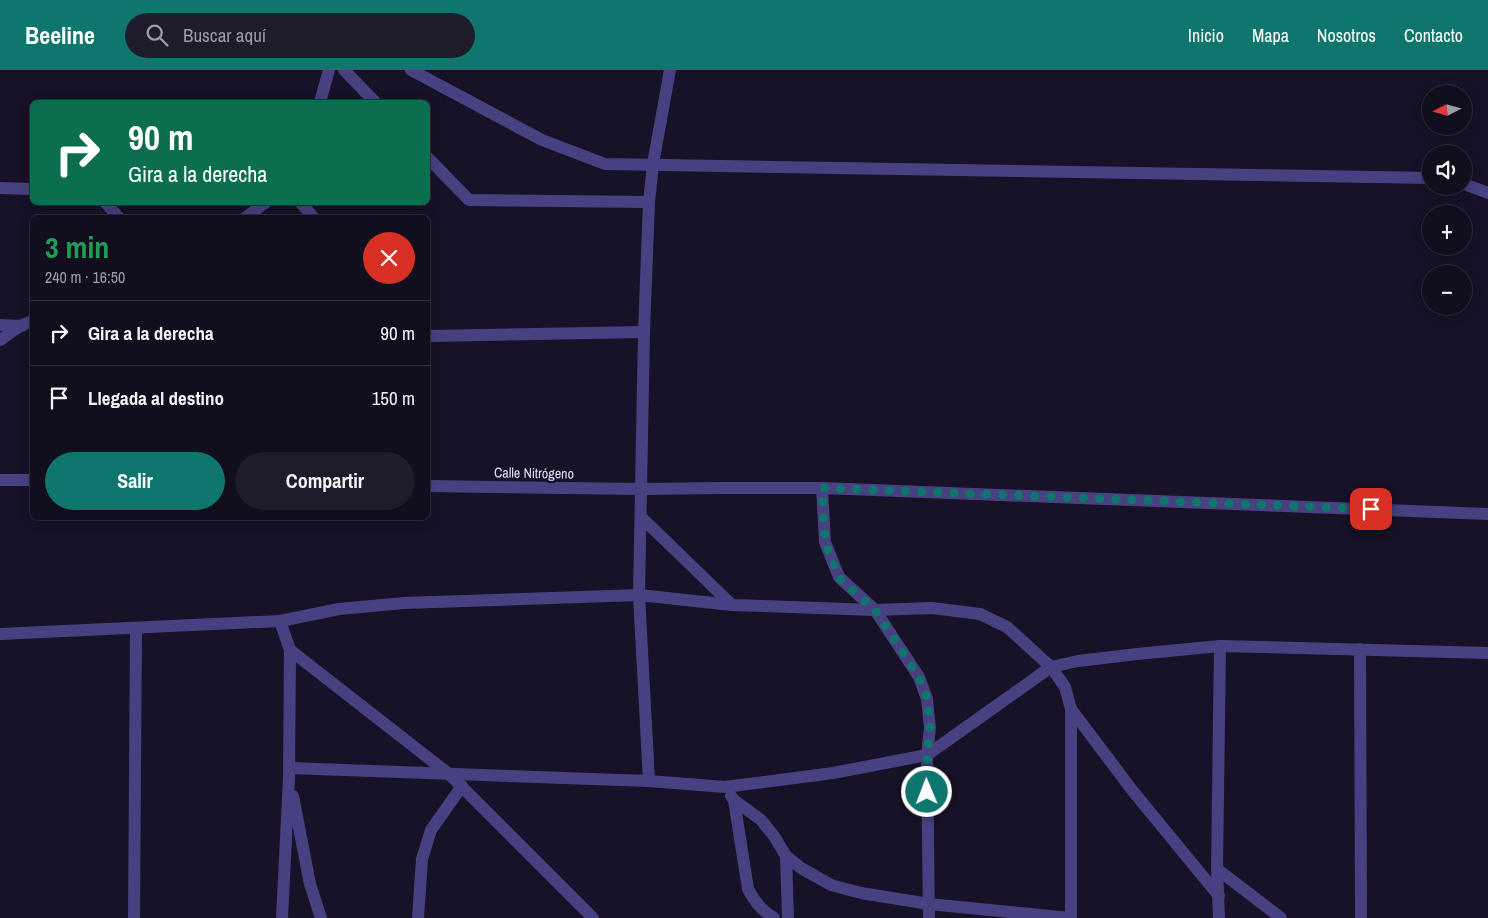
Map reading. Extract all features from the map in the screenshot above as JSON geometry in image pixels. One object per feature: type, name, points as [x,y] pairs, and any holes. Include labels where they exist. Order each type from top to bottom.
[{"type":"street","points":[[321,100],[329,70]]},
{"type":"street","points":[[344,70],[373,100]]},
{"type":"street","points":[[411,70],[542,140],[605,164],[1422,178]]},
{"type":"street","points":[[649,781],[638,595],[644,332],[649,202],[653,164],[670,70]]},
{"type":"street","points":[[430,160],[468,200],[649,202]]},
{"type":"street","points":[[1472,187],[1488,193]]},
{"type":"street","points":[[0,188],[30,189]]},
{"type":"street","points":[[108,205],[117,215]]},
{"type":"street","points":[[249,215],[262,205]]},
{"type":"street","points":[[303,205],[311,215]]},
{"type":"street","points":[[0,325],[26,326]]},
{"type":"street","points":[[0,340],[26,326]]},
{"type":"street","points":[[430,336],[644,332]]},
{"type":"street","points":[[0,480],[30,480]]},
{"type":"street","name":"Calle Nitrógeno","points":[[430,486],[641,490],[822,488],[1488,514]]},
{"type":"street","points":[[822,488],[825,542],[839,578],[875,610],[919,677],[927,698],[930,728],[927,755],[929,918]]},
{"type":"street","points":[[641,517],[732,605]]},
{"type":"street","points":[[0,634],[280,620],[339,609],[404,603],[638,595],[732,605],[875,610],[932,608],[980,614],[1007,627],[1051,667],[1065,687],[1071,709],[1070,918],[929,904],[861,893],[831,885],[801,868],[786,856],[774,836],[761,820],[734,800],[724,787]]},
{"type":"street","points":[[280,620],[290,650],[289,773],[282,918]]},
{"type":"street","points":[[134,918],[136,628]]},
{"type":"street","points":[[1219,918],[1217,869],[1220,646]]},
{"type":"street","points":[[289,773],[450,774],[649,781],[724,787],[832,773],[927,755],[1051,667],[1078,661],[1220,646],[1488,653]]},
{"type":"street","points":[[1360,649],[1362,918]]},
{"type":"street","points":[[290,650],[450,774],[593,918]]},
{"type":"street","points":[[1071,709],[1132,790],[1219,896]]},
{"type":"street","points":[[289,773],[310,884],[321,918]]},
{"type":"street","points":[[418,918],[422,859],[431,830],[462,786]]},
{"type":"street","points":[[734,800],[748,888],[754,901],[774,918]]},
{"type":"street","points":[[786,856],[788,918]]},
{"type":"street","points":[[1217,869],[1282,918]]},
{"type":"route","points":[[927,792],[927,755],[930,728],[927,698],[919,677],[875,610],[839,578],[825,542],[822,488],[1371,509]]}]
